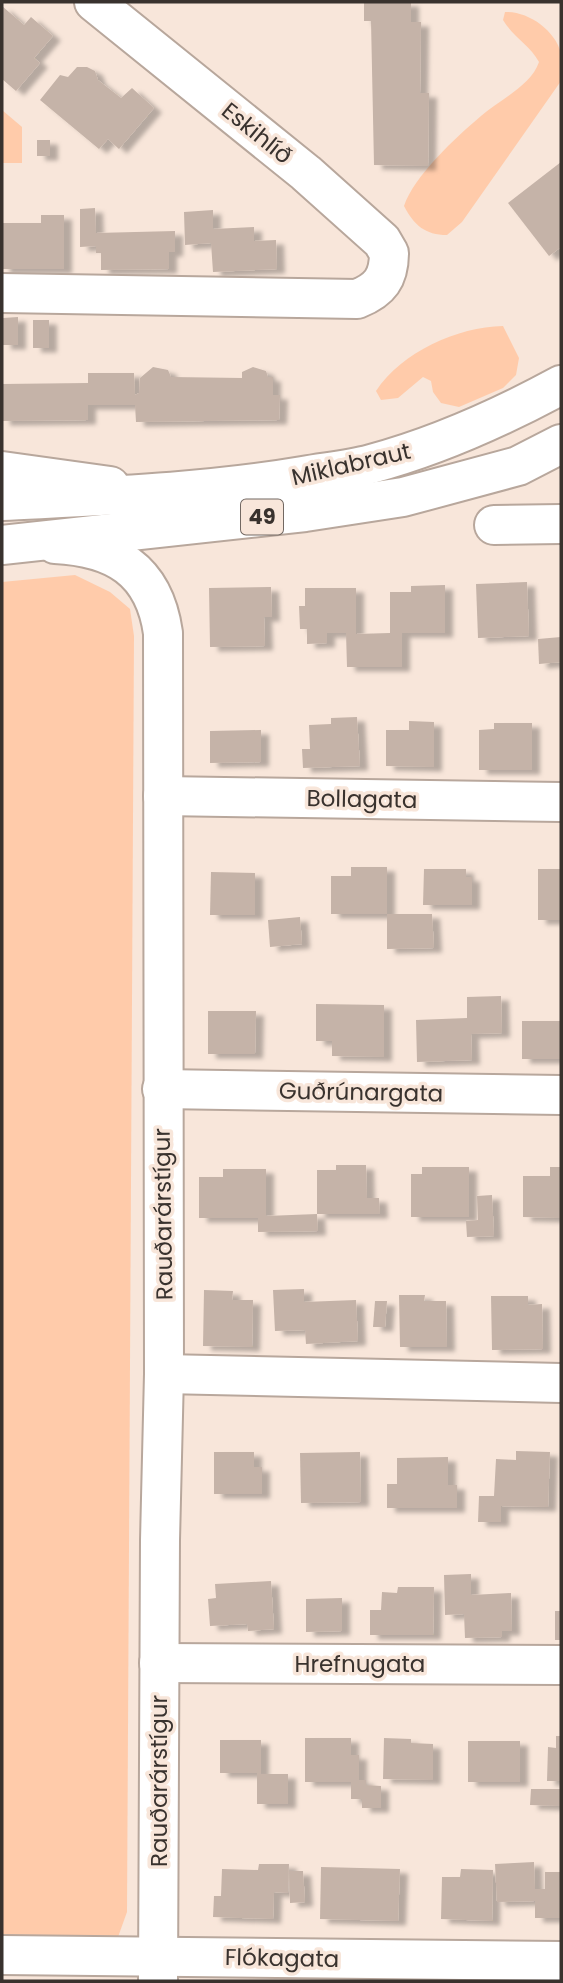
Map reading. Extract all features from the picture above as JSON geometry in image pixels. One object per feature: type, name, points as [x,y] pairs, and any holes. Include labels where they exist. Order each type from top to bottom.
[{"type":"main road","name":"Eskihlíð","points":[[2,293],[370,290],[389,268],[389,253],[382,241],[306,173],[94,2]]},
{"type":"main road","name":"Miklabraut","points":[[2,501],[157,493],[267,482],[369,465],[441,442],[501,418],[561,385]]},
{"type":"main road","name":"Miklabraut","points":[[13,544],[293,513],[390,499],[518,466],[561,444]]},
{"type":"main road","points":[[518,466],[561,458]]},
{"type":"main road","points":[[2,471],[157,493]]},
{"type":"main road","points":[[494,525],[561,524]]},
{"type":"main road","name":"Rauðarárstígur","points":[[13,544],[94,548],[127,564],[140,576],[156,602],[163,633],[164,1374],[158,1969]]},
{"type":"main road","name":"Bollagata","points":[[163,796],[561,802]]},
{"type":"main road","name":"Guðrúnargata","points":[[162,1088],[561,1095]]},
{"type":"main road","points":[[164,1374],[561,1383]]},
{"type":"main road","name":"Hrefnugata","points":[[159,1663],[561,1665]]},
{"type":"main road","name":"Flókagata","points":[[2,1955],[158,1969],[561,1961]]},
{"type":"shaded area","points":[[505,12],[531,18],[553,37],[561,53],[561,81],[462,222],[447,235],[426,231],[416,224],[404,206],[417,182],[448,146],[481,116],[522,85],[535,71],[539,62],[507,26],[503,20]]},
{"type":"shaded area","points":[[2,110],[22,127],[22,163],[2,163]]},
{"type":"shaded area","points":[[503,326],[519,358],[516,375],[503,388],[459,407],[441,403],[433,392],[431,381],[423,377],[398,398],[381,400],[376,391],[387,377],[415,354],[432,344],[467,331]]},
{"type":"shaded area","points":[[75,575],[110,592],[130,609],[134,636],[127,1912],[118,1937],[90,1940],[2,1938],[2,582]]},
{"type":"building","points":[[364,2],[411,2],[411,22],[421,22],[420,93],[429,93],[428,166],[374,165],[371,21],[364,21]]},
{"type":"building","points":[[2,6],[24,25],[31,17],[53,36],[34,58],[40,63],[16,91],[2,79]]},
{"type":"building","points":[[77,67],[87,67],[95,71],[98,80],[121,98],[132,88],[154,108],[119,149],[108,139],[99,149],[40,100],[60,75],[68,77]]},
{"type":"building","points":[[37,140],[50,140],[50,156],[37,156]]},
{"type":"building","points":[[561,162],[561,247],[549,256],[508,203]]},
{"type":"building","points":[[95,208],[96,233],[175,231],[175,252],[169,252],[169,269],[101,270],[101,253],[96,253],[96,246],[80,247],[80,209]]},
{"type":"building","points":[[213,210],[213,229],[254,227],[254,241],[276,240],[277,269],[213,272],[211,243],[185,245],[184,212]]},
{"type":"building","points":[[41,215],[64,215],[64,269],[2,269],[2,223],[41,223]]},
{"type":"building","points":[[18,317],[18,345],[3,345],[3,318]]},
{"type":"building","points":[[33,320],[49,320],[49,348],[33,348]]},
{"type":"building","points":[[153,367],[168,370],[171,377],[242,378],[242,372],[253,367],[266,371],[268,377],[273,377],[273,395],[280,395],[279,420],[136,422],[135,405],[88,405],[88,420],[2,421],[2,384],[88,383],[88,373],[134,373],[135,395],[139,393],[140,378]]},
{"type":"building","points":[[527,582],[529,636],[478,638],[476,584]]},
{"type":"building","points":[[445,585],[445,633],[402,633],[402,667],[347,667],[346,633],[327,633],[327,643],[307,644],[307,629],[300,629],[299,606],[305,606],[305,588],[356,588],[356,634],[390,633],[390,592],[411,592],[411,586]]},
{"type":"building","points":[[271,587],[272,617],[264,617],[265,646],[210,647],[209,588]]},
{"type":"building","points":[[561,637],[561,662],[539,664],[538,639]]},
{"type":"building","points":[[357,717],[360,766],[303,768],[302,749],[310,749],[309,725],[331,724],[331,718]]},
{"type":"building","points":[[409,721],[434,722],[434,767],[386,766],[386,730],[409,730]]},
{"type":"building","points":[[494,723],[532,723],[532,770],[479,770],[479,730],[494,729]]},
{"type":"building","points":[[261,730],[261,762],[210,763],[210,731]]},
{"type":"building","points":[[351,867],[387,867],[387,914],[331,914],[331,876],[351,876]]},
{"type":"building","points":[[424,869],[466,869],[466,877],[472,877],[472,905],[423,905]]},
{"type":"building","points":[[538,869],[561,869],[561,920],[538,920]]},
{"type":"building","points":[[211,872],[255,873],[255,915],[210,915]]},
{"type":"building","points":[[387,914],[432,914],[434,948],[387,949]]},
{"type":"building","points":[[300,917],[302,944],[270,947],[268,920]]},
{"type":"building","points":[[501,996],[502,1033],[471,1034],[472,1060],[417,1062],[416,1020],[467,1018],[467,997]]},
{"type":"building","points":[[316,1004],[384,1005],[384,1057],[332,1056],[332,1041],[316,1041]]},
{"type":"building","points":[[208,1011],[256,1011],[255,1054],[208,1054]]},
{"type":"building","points":[[522,1021],[561,1021],[561,1059],[522,1059]]},
{"type":"building","points":[[336,1165],[366,1165],[367,1198],[379,1198],[380,1214],[317,1214],[317,1170],[336,1170]]},
{"type":"building","points":[[422,1167],[469,1167],[469,1217],[411,1217],[411,1174],[422,1174]]},
{"type":"building","points":[[550,1167],[561,1167],[561,1218],[523,1217],[523,1176],[550,1176]]},
{"type":"building","points":[[223,1169],[266,1169],[266,1216],[317,1214],[318,1231],[258,1232],[258,1218],[199,1218],[199,1177],[223,1177]]},
{"type":"building","points":[[492,1195],[494,1236],[467,1237],[466,1221],[478,1220],[477,1196]]},
{"type":"building","points":[[304,1289],[304,1302],[356,1300],[358,1341],[306,1344],[305,1330],[275,1331],[273,1290]]},
{"type":"building","points":[[204,1290],[233,1291],[232,1300],[253,1300],[252,1347],[203,1346]]},
{"type":"building","points":[[399,1295],[425,1295],[424,1301],[446,1301],[447,1347],[400,1347]]},
{"type":"building","points":[[491,1296],[528,1296],[528,1305],[542,1304],[543,1349],[492,1350]]},
{"type":"building","points":[[375,1301],[387,1301],[385,1327],[373,1327]]},
{"type":"building","points":[[516,1451],[550,1452],[548,1507],[501,1506],[501,1522],[478,1522],[479,1496],[494,1496],[496,1459],[516,1460]]},
{"type":"building","points":[[214,1452],[254,1452],[254,1467],[262,1467],[262,1494],[214,1494]]},
{"type":"building","points":[[360,1452],[361,1502],[301,1503],[300,1453]]},
{"type":"building","points":[[448,1457],[448,1485],[457,1485],[457,1508],[387,1508],[387,1484],[397,1484],[397,1458]]},
{"type":"building","points":[[471,1574],[471,1595],[511,1593],[512,1631],[502,1631],[502,1637],[465,1638],[464,1614],[445,1615],[444,1575]]},
{"type":"building","points":[[271,1581],[274,1629],[248,1631],[247,1624],[210,1626],[208,1599],[216,1598],[215,1584]]},
{"type":"building","points":[[398,1587],[434,1587],[433,1635],[370,1635],[370,1610],[381,1610],[382,1592],[397,1593]]},
{"type":"building","points":[[342,1598],[342,1631],[306,1632],[306,1599]]},
{"type":"building","points":[[555,1611],[561,1611],[561,1640],[555,1640]]},
{"type":"building","points":[[556,1736],[561,1736],[561,1781],[547,1781],[548,1747],[556,1748]]},
{"type":"building","points":[[305,1738],[351,1738],[351,1755],[359,1755],[359,1780],[366,1780],[366,1785],[381,1786],[381,1808],[362,1808],[362,1799],[351,1799],[351,1782],[305,1782]]},
{"type":"building","points":[[384,1738],[411,1739],[411,1743],[433,1744],[433,1780],[383,1779]]},
{"type":"building","points":[[220,1740],[261,1740],[261,1774],[288,1774],[288,1804],[257,1804],[257,1773],[220,1773]]},
{"type":"building","points":[[468,1741],[520,1741],[520,1782],[468,1782]]},
{"type":"building","points":[[531,1789],[561,1789],[561,1806],[530,1805]]},
{"type":"building","points":[[534,1862],[535,1889],[545,1889],[545,1872],[561,1872],[561,1918],[535,1918],[535,1901],[497,1902],[495,1864]]},
{"type":"building","points":[[259,1864],[289,1864],[288,1893],[274,1892],[273,1919],[213,1917],[214,1896],[221,1896],[222,1869],[258,1870]]},
{"type":"building","points":[[321,1867],[400,1869],[398,1921],[320,1919]]},
{"type":"building","points":[[461,1869],[493,1870],[492,1921],[441,1919],[442,1877],[460,1877]]},
{"type":"building","points":[[289,1871],[303,1871],[305,1902],[290,1903]]}]
